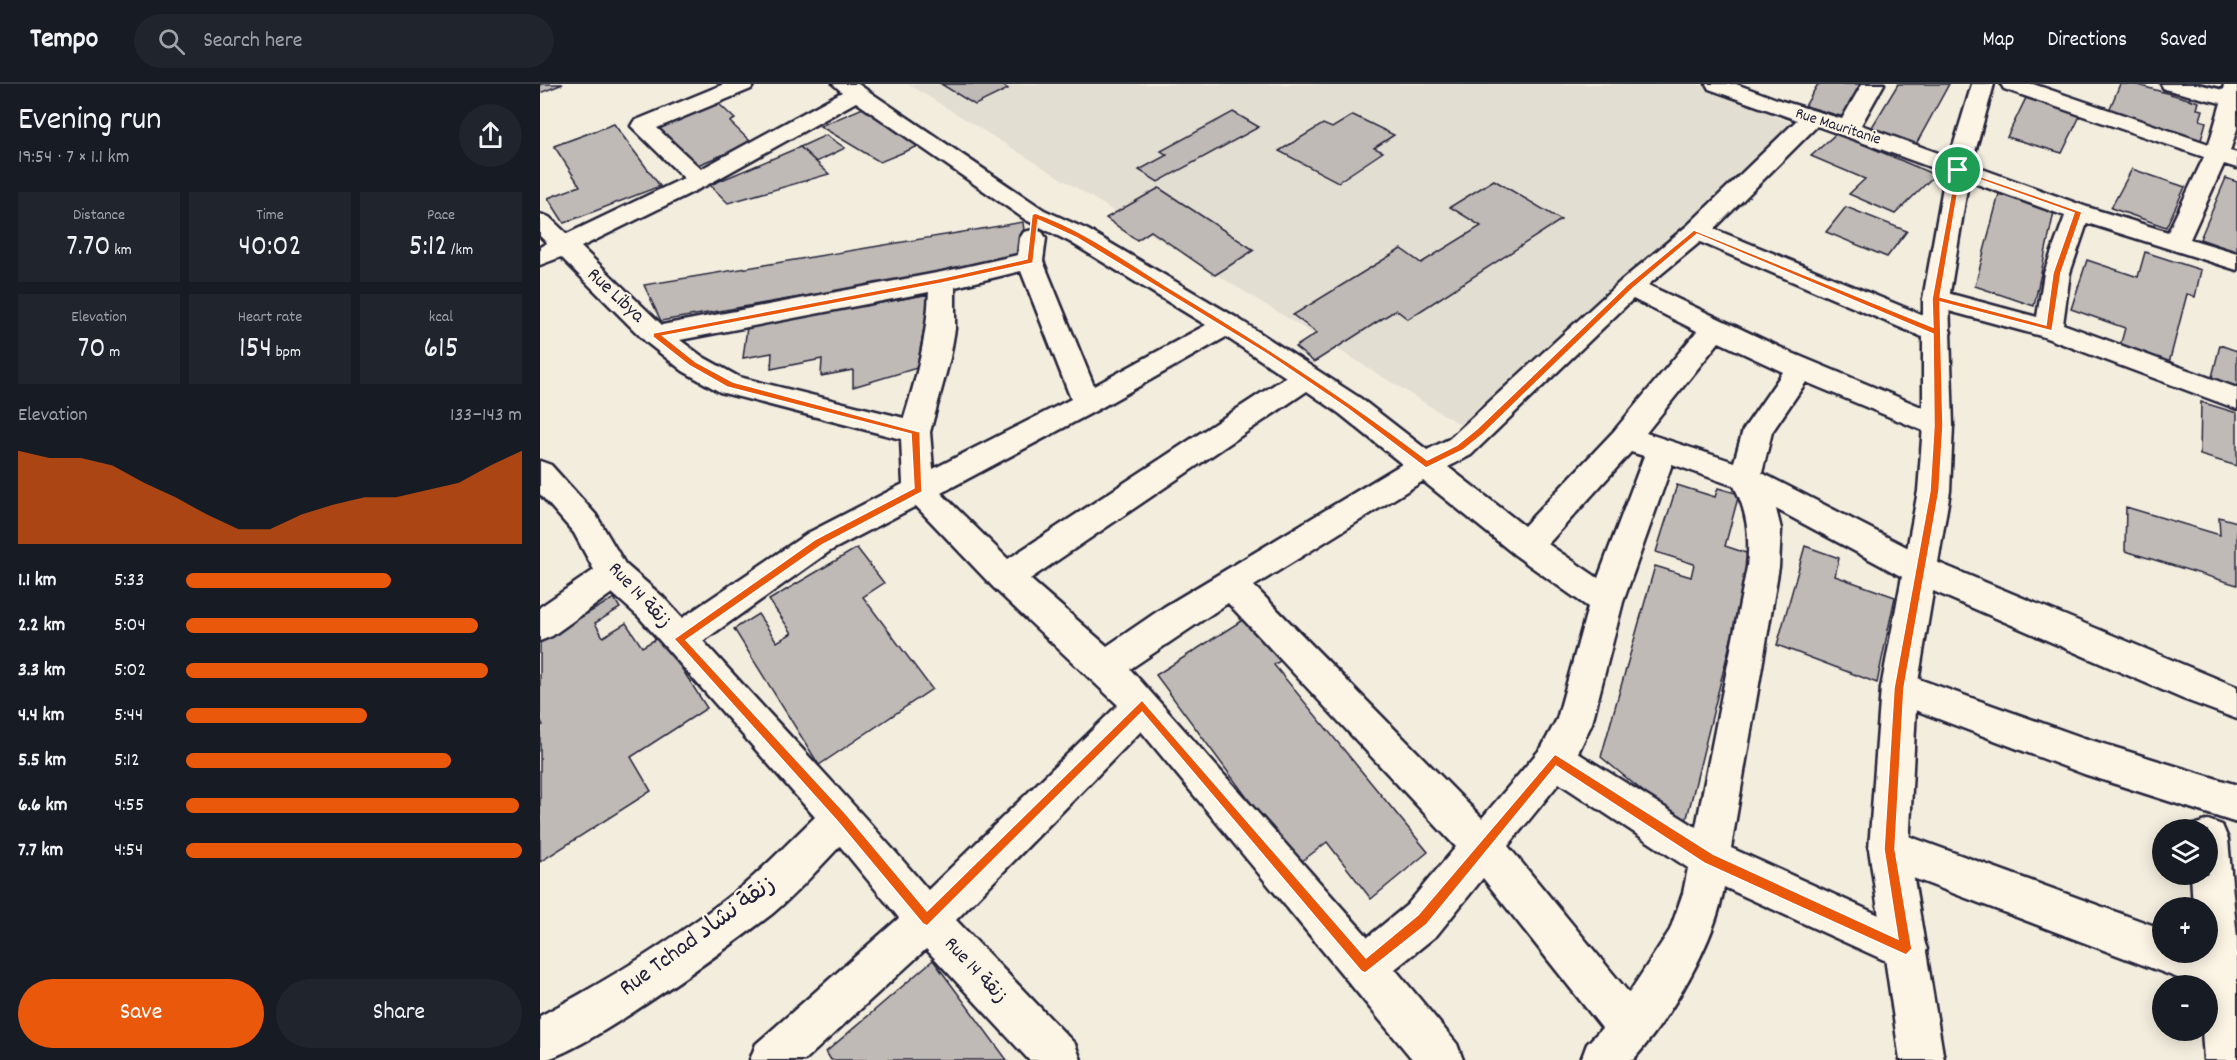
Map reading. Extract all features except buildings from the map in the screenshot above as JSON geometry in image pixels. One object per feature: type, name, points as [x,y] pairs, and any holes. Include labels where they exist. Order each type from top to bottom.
[{"type":"street","name":"Rue Mauritanie","points":[[1717,84],[1774,106],[1848,128],[2078,212],[2237,262]]},
{"type":"street","points":[[1774,106],[1787,84]]},
{"type":"street","points":[[1848,128],[1873,84]]},
{"type":"street","points":[[1922,1060],[1889,849],[1899,688],[1922,572],[1934,491],[1938,426],[1936,315],[1958,170],[1983,84]]},
{"type":"street","points":[[2013,84],[2228,158]]},
{"type":"street","points":[[2172,84],[2235,94],[2228,158],[2176,241]]},
{"type":"street","points":[[699,180],[642,126],[738,85]]},
{"type":"street","points":[[551,252],[699,180],[850,89],[1035,215],[1079,236],[1227,325],[1350,406],[1426,464],[1526,546],[1606,602]]},
{"type":"street","points":[[1105,667],[1176,617],[1426,464],[1460,447],[1480,432],[1630,287],[1696,231],[1812,118]]},
{"type":"street","points":[[2049,329],[2057,273],[2078,212]]},
{"type":"street","points":[[1035,215],[1030,261],[1087,402]]},
{"type":"street","name":"Rue Libya","points":[[540,222],[551,252],[693,364],[730,385],[915,432]]},
{"type":"street","points":[[1696,231],[1936,315],[2049,329],[2237,399]]},
{"type":"street","points":[[656,335],[942,281],[1030,261]]},
{"type":"street","points":[[942,281],[941,329],[936,358],[915,432],[919,490],[1005,578],[1105,667],[1142,705],[1365,966],[1441,1060]]},
{"type":"street","points":[[1630,287],[1713,330],[1938,426]]},
{"type":"street","points":[[679,639],[819,542],[1087,402],[1227,325]]},
{"type":"street","points":[[1526,546],[1625,439],[1713,330]]},
{"type":"street","points":[[1603,1060],[1631,1029],[1687,941],[1703,893],[1763,567],[1766,538],[1767,528],[1760,506],[1745,478],[1758,430],[1800,369]]},
{"type":"street","points":[[1005,578],[1306,378]]},
{"type":"street","points":[[1625,439],[1662,449],[1745,478],[1922,572],[2196,688],[2237,703]]},
{"type":"street","points":[[1365,966],[1422,920],[1485,848],[1555,759],[1574,723],[1606,602],[1662,449]]},
{"type":"street","name":"Rue 14 زنقة","points":[[540,473],[585,524],[613,574],[651,607],[842,818],[927,920],[1059,1060]]},
{"type":"street","points":[[540,626],[613,574]]},
{"type":"street","points":[[1231,584],[1485,848],[1631,1029]]},
{"type":"street","points":[[1899,688],[2084,756],[2216,809]]},
{"type":"street","points":[[772,1060],[927,920],[1142,705]]},
{"type":"street","points":[[1555,759],[1708,859],[1906,949]]},
{"type":"street","name":"Rue Tchad زنقة نشاد","points":[[540,1040],[611,1000],[680,956],[759,898],[842,818]]},
{"type":"street","points":[[1889,849],[2152,946]]},
{"type":"street","points":[[2212,885],[2226,1060]]},
{"type":"street","points":[[2196,963],[2219,972]]},
{"type":"shaded area","points":[[908,84],[1698,84],[1797,125],[1467,429]]},
{"type":"route","points":[[1958,170],[1936,299],[1937,332],[1696,231],[1630,287],[1480,432],[1460,447],[1426,464],[1350,406],[1270,352],[1079,236],[1035,215],[1030,261],[942,281],[656,335],[693,364],[730,385],[915,432],[919,490],[867,515],[819,542],[679,639],[788,762],[842,818],[927,920],[1142,705],[1365,966],[1422,920],[1485,848],[1555,759],[1708,859],[1906,949],[1889,849],[1899,688],[1922,572],[1934,491],[1938,426],[1937,320],[1936,299],[2049,329],[2057,273],[2078,212],[1958,170]]}]
